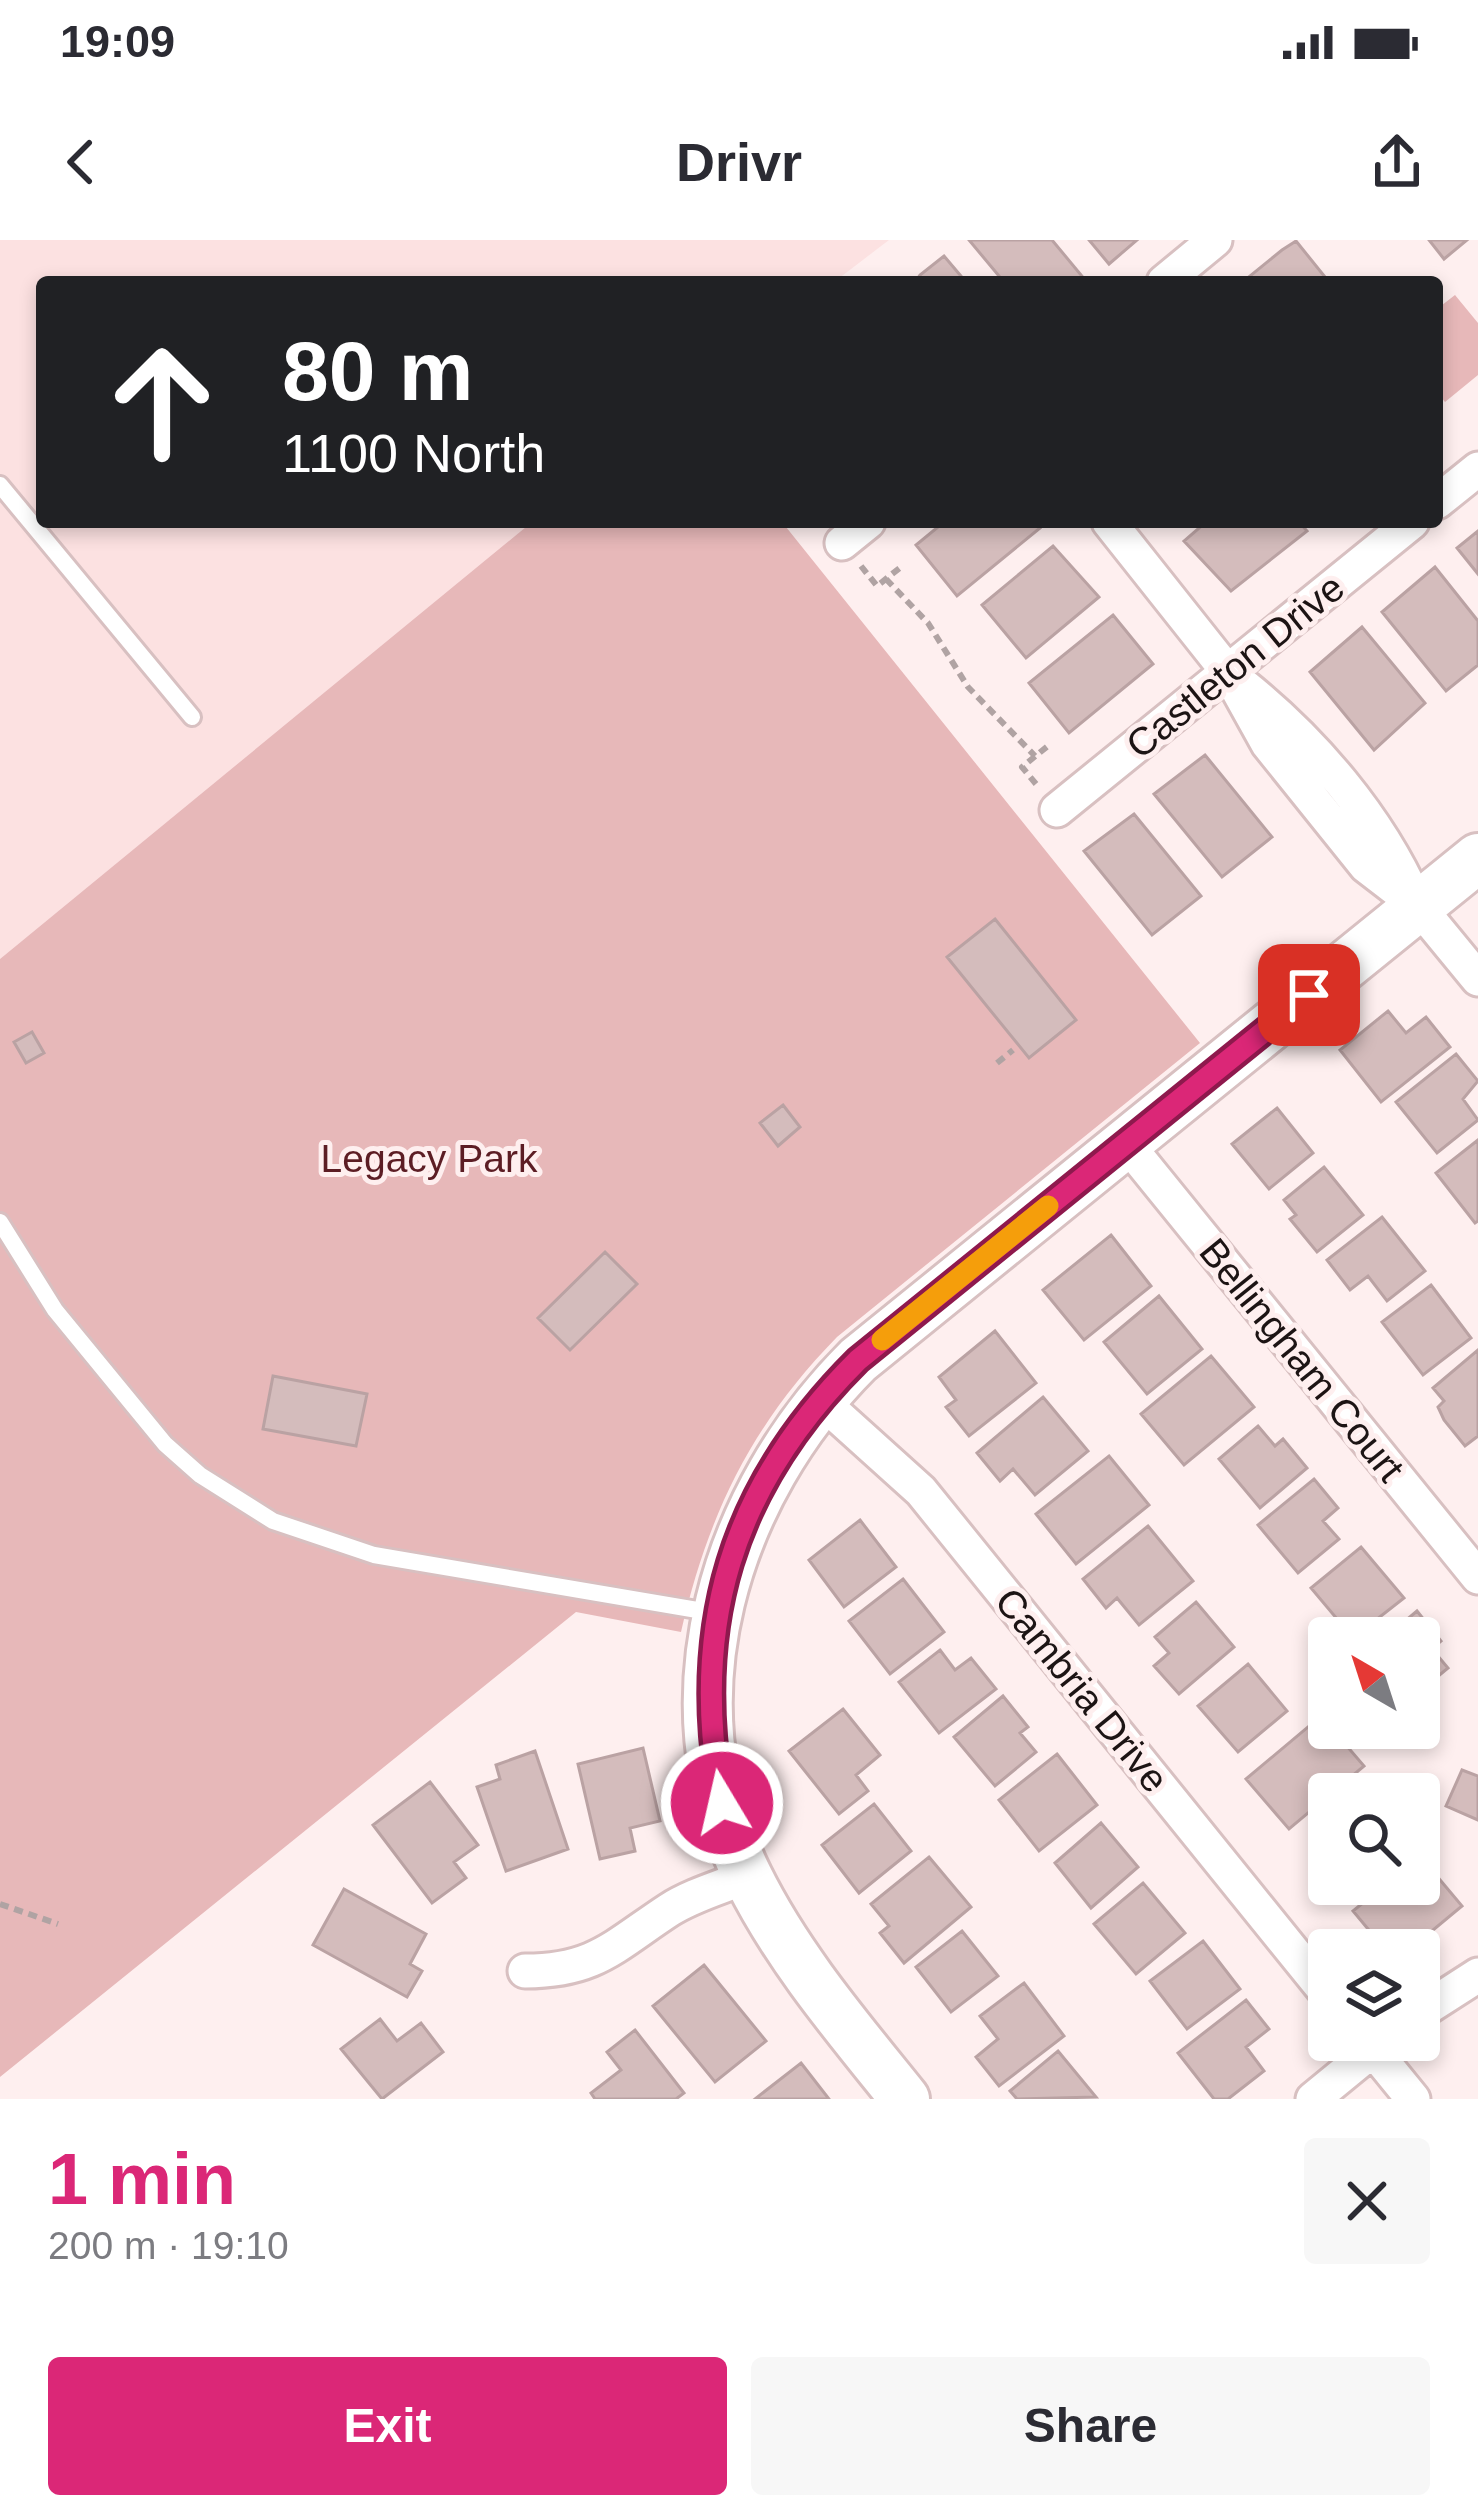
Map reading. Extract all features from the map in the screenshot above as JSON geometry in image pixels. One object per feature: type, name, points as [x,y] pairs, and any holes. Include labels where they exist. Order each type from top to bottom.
[{"type":"street","points":[[1171,276],[1215,240]]},
{"type":"street","points":[[1443,497],[1478,469]]},
{"type":"street","points":[[1114,528],[1228,672],[1268,744],[1366,866],[1418,906],[1478,979]]},
{"type":"street","name":"Castleton Drive","points":[[1057,810],[1405,528]]},
{"type":"street","points":[[905,2099],[818,1989],[748,1876],[714,1763],[708,1683],[716,1613],[733,1550],[757,1492],[819,1399],[880,1341],[1478,858]]},
{"type":"street","name":"Bellingham Court","points":[[1126,1143],[1478,1577]]},
{"type":"street","name":"Cambria Drive","points":[[819,1399],[921,1491],[1308,1970]]},
{"type":"street","points":[[525,1971],[584,1965],[614,1952],[673,1907],[748,1876]]},
{"type":"street","points":[[1440,1999],[1478,1975]]},
{"type":"street","points":[[1313,2099],[1354,2061]]},
{"type":"street","points":[[1386,2061],[1412,2099]]},
{"type":"lane","points":[[0,485],[192,717]]},
{"type":"lane","points":[[0,1222],[55,1310],[166,1444],[200,1475],[273,1521],[374,1555],[716,1613]]},
{"type":"path","points":[[877,586],[901,566]]},
{"type":"path","points":[[886,579],[928,622],[968,687],[1035,756]]},
{"type":"path","points":[[1022,767],[1049,745]]},
{"type":"path","points":[[997,1063],[1013,1050]]},
{"type":"path","points":[[0,1904],[58,1924]]},
{"type":"shaded area","points":[[0,240],[889,240],[842,276],[36,276],[36,528],[525,528],[0,959]]},
{"type":"green space","points":[[1455,295],[1478,323],[1478,375],[1445,402],[1443,400],[1443,304]]},
{"type":"green space","name":"Legacy Park","points":[[525,528],[787,528],[1200,1043],[837,1337],[807,1370],[757,1437],[737,1473],[705,1548],[681,1632],[576,1612],[0,2077],[0,959]]},
{"type":"building","points":[[969,240],[1052,240],[1082,276],[999,276]]},
{"type":"building","points":[[1089,240],[1137,240],[1109,264]]},
{"type":"building","points":[[1429,240],[1467,240],[1444,259]]},
{"type":"building","points":[[1296,241],[1324,276],[1250,276]]},
{"type":"building","points":[[944,256],[961,276],[919,276]]},
{"type":"building","points":[[937,528],[1040,528],[957,596],[916,545]]},
{"type":"building","points":[[1199,528],[1307,531],[1231,591],[1184,541]]},
{"type":"building","points":[[1478,531],[1478,574],[1457,548]]},
{"type":"building","points":[[1053,546],[1099,597],[1026,658],[982,605]]},
{"type":"building","points":[[1435,567],[1478,621],[1478,665],[1446,691],[1382,612]]},
{"type":"building","points":[[1113,615],[1153,664],[1069,733],[1029,683]]},
{"type":"building","points":[[1362,627],[1425,703],[1374,750],[1310,672]]},
{"type":"building","points":[[1205,755],[1272,837],[1222,877],[1154,794]]},
{"type":"building","points":[[1134,814],[1201,896],[1152,935],[1084,851]]},
{"type":"building","points":[[995,919],[1076,1020],[1029,1058],[947,957]]},
{"type":"building","points":[[1388,1011],[1406,1033],[1426,1017],[1450,1047],[1381,1102],[1340,1050]]},
{"type":"building","points":[[32,1032],[44,1053],[26,1063],[14,1042]]},
{"type":"building","points":[[1456,1054],[1478,1081],[1463,1099],[1478,1120],[1437,1153],[1396,1102]]},
{"type":"building","points":[[783,1105],[800,1127],[778,1146],[760,1123]]},
{"type":"building","points":[[1277,1108],[1313,1153],[1269,1189],[1232,1144]]},
{"type":"building","points":[[1478,1140],[1478,1221],[1475,1223],[1436,1173]]},
{"type":"building","points":[[1324,1167],[1363,1215],[1317,1252],[1290,1219],[1296,1215],[1284,1200]]},
{"type":"building","points":[[1382,1217],[1425,1271],[1387,1301],[1368,1276],[1350,1290],[1327,1260]]},
{"type":"building","points":[[1111,1235],[1151,1286],[1084,1340],[1043,1290]]},
{"type":"building","points":[[605,1252],[637,1284],[570,1350],[538,1318]]},
{"type":"building","points":[[1431,1285],[1471,1338],[1423,1375],[1382,1322]]},
{"type":"building","points":[[1159,1296],[1202,1349],[1147,1394],[1104,1342]]},
{"type":"building","points":[[995,1331],[1036,1383],[969,1436],[946,1407],[956,1400],[939,1377]]},
{"type":"building","points":[[1478,1350],[1478,1436],[1465,1446],[1444,1420],[1438,1407],[1444,1401],[1433,1388]]},
{"type":"building","points":[[1211,1356],[1254,1407],[1184,1465],[1141,1414]]},
{"type":"building","points":[[273,1376],[367,1394],[356,1446],[263,1429]]},
{"type":"building","points":[[1043,1397],[1088,1451],[1035,1495],[1013,1469],[1000,1481],[977,1453]]},
{"type":"building","points":[[1258,1426],[1275,1446],[1283,1439],[1307,1468],[1260,1508],[1219,1459]]},
{"type":"building","points":[[1109,1456],[1149,1505],[1076,1564],[1036,1514]]},
{"type":"building","points":[[1314,1479],[1338,1508],[1323,1521],[1339,1539],[1298,1573],[1258,1525]]},
{"type":"building","points":[[860,1520],[896,1567],[844,1607],[809,1560]]},
{"type":"building","points":[[1148,1526],[1193,1581],[1139,1625],[1117,1598],[1106,1608],[1083,1579]]},
{"type":"building","points":[[1361,1547],[1404,1598],[1380,1617],[1335,1617],[1311,1588]]},
{"type":"building","points":[[903,1579],[944,1632],[890,1674],[849,1621]]},
{"type":"building","points":[[1196,1602],[1234,1647],[1179,1694],[1154,1666],[1169,1653],[1155,1637]]},
{"type":"building","points":[[940,1650],[955,1670],[971,1658],[996,1689],[939,1733],[899,1682]]},
{"type":"building","points":[[1248,1664],[1287,1711],[1238,1752],[1198,1706]]},
{"type":"building","points":[[1003,1696],[1028,1727],[1020,1733],[1036,1752],[995,1786],[954,1737]]},
{"type":"building","points":[[843,1709],[880,1755],[856,1775],[868,1791],[839,1814],[789,1751]]},
{"type":"building","points":[[1308,1727],[1308,1749],[1349,1749],[1364,1766],[1356,1773],[1308,1773],[1308,1813],[1289,1829],[1246,1779]]},
{"type":"building","points":[[643,1748],[660,1821],[630,1828],[635,1851],[600,1859],[578,1764]]},
{"type":"building","points":[[535,1751],[568,1849],[506,1871],[477,1787],[500,1779],[496,1765]]},
{"type":"building","points":[[1057,1754],[1097,1805],[1039,1851],[999,1800]]},
{"type":"building","points":[[1462,1770],[1478,1776],[1478,1820],[1446,1806]]},
{"type":"building","points":[[430,1782],[478,1845],[454,1862],[466,1878],[432,1903],[373,1825]]},
{"type":"building","points":[[874,1804],[911,1851],[859,1893],[822,1845]]},
{"type":"building","points":[[1101,1823],[1138,1867],[1091,1908],[1055,1863]]},
{"type":"building","points":[[929,1857],[971,1907],[904,1963],[880,1933],[889,1926],[871,1904]]},
{"type":"building","points":[[1440,1880],[1462,1906],[1434,1929],[1368,1929],[1353,1911],[1360,1905],[1440,1905]]},
{"type":"building","points":[[1143,1883],[1185,1933],[1136,1974],[1094,1924]]},
{"type":"building","points":[[344,1889],[426,1934],[410,1964],[422,1971],[407,1997],[313,1945]]},
{"type":"building","points":[[962,1931],[998,1976],[951,2012],[916,1967]]},
{"type":"building","points":[[1203,1941],[1240,1989],[1187,2029],[1150,1981]]},
{"type":"building","points":[[704,1965],[766,2041],[715,2082],[653,2006]]},
{"type":"building","points":[[1024,1983],[1064,2036],[999,2086],[976,2057],[998,2039],[980,2016]]},
{"type":"building","points":[[1246,2000],[1269,2029],[1246,2047],[1264,2071],[1228,2099],[1214,2099],[1178,2053]]},
{"type":"building","points":[[380,2019],[397,2041],[421,2023],[443,2052],[382,2099],[341,2049]]},
{"type":"building","points":[[635,2030],[684,2093],[676,2099],[595,2099],[591,2093],[621,2070],[607,2052]]},
{"type":"building","points":[[1058,2051],[1096,2097],[1017,2099],[1010,2091]]},
{"type":"building","points":[[801,2063],[829,2099],[755,2099]]},
{"type":"slow traffic","points":[[882,1340],[1048,1206]]},
{"type":"route","points":[[722,1803],[708,1683],[726,1570],[757,1492],[819,1399],[858,1360],[1309,995]]}]
